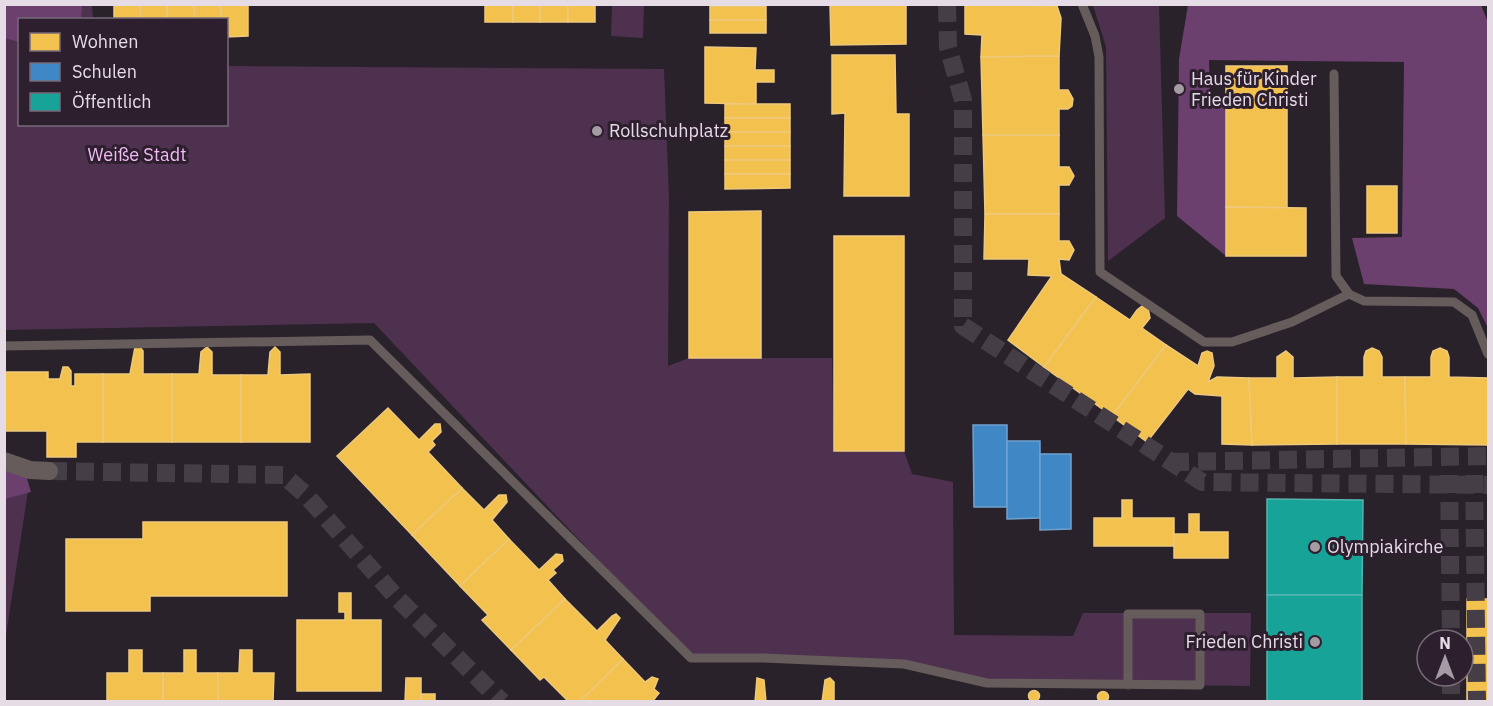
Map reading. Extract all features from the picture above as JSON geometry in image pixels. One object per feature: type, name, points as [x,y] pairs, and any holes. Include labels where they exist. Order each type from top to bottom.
[{"type":"street","points":[[4,461],[30,470],[49,471]]},
{"type":"lane","points":[[1082,4],[1095,36],[1099,57],[1100,272],[1204,342],[1232,342],[1272,329],[1292,322],[1349,294]]},
{"type":"lane","points":[[1334,74],[1336,276],[1349,294],[1364,301],[1454,302],[1472,315],[1488,354]]},
{"type":"lane","points":[[4,346],[370,340],[691,658],[904,664],[987,683],[1128,685],[1200,685],[1200,614],[1128,614],[1128,685]]},
{"type":"green space","name":"Weiße Stadt","points":[[4,5],[92,5],[93,18],[18,18],[18,126],[228,126],[228,66],[664,69],[669,198],[668,366],[689,358],[832,358],[834,450],[904,451],[912,474],[953,482],[954,635],[1073,636],[1083,613],[1251,613],[1250,686],[987,683],[906,668],[691,658],[374,323],[5,330]]},
{"type":"green space","points":[[612,5],[644,5],[643,38],[611,36]]},
{"type":"green space","points":[[1093,5],[1159,5],[1165,218],[1108,261],[1106,47]]},
{"type":"green space","points":[[5,484],[28,491],[5,642]]},
{"type":"shaded area","points":[[5,4],[82,4],[81,18],[18,18],[18,42],[5,38]]},
{"type":"shaded area","points":[[1188,5],[1481,5],[1488,22],[1488,328],[1478,308],[1454,289],[1364,284],[1352,238],[1402,237],[1404,62],[1209,60],[1210,93],[1239,125],[1240,197],[1226,207],[1226,256],[1177,216],[1179,59]]},
{"type":"shaded area","points":[[5,470],[26,475],[31,492],[5,499]]},
{"type":"building: Wohnen","points":[[114,4],[140,4],[141,18],[114,18]]},
{"type":"building: Wohnen","points":[[140,4],[167,4],[167,18],[141,18]]},
{"type":"building: Wohnen","points":[[167,4],[194,4],[195,18],[167,18]]},
{"type":"building: Wohnen","points":[[194,4],[221,4],[221,18],[195,18]]},
{"type":"building: Wohnen","points":[[221,4],[248,4],[248,36],[228,37],[228,18],[221,18]]},
{"type":"building: Wohnen","points":[[485,4],[513,4],[513,22],[485,22]]},
{"type":"building: Wohnen","points":[[513,4],[540,4],[540,22],[513,22]]},
{"type":"building: Wohnen","points":[[540,4],[568,4],[568,22],[540,22]]},
{"type":"building: Wohnen","points":[[568,4],[595,4],[595,22],[568,22]]},
{"type":"building: Wohnen","points":[[830,4],[906,4],[906,44],[831,45]]},
{"type":"building: Wohnen","points":[[965,4],[1057,6],[1061,18],[1059,56],[981,57],[982,35],[965,34]]},
{"type":"building: Wohnen","points":[[710,6],[766,6],[766,20],[710,20]]},
{"type":"building: Wohnen","points":[[710,20],[766,20],[766,33],[710,33]]},
{"type":"building: Wohnen","points":[[705,47],[756,48],[755,70],[774,70],[774,82],[756,82],[756,104],[705,103]]},
{"type":"building: Wohnen","points":[[832,55],[895,55],[896,114],[909,114],[909,196],[844,196],[845,113],[832,114]]},
{"type":"building: Wohnen","points":[[1059,56],[1059,90],[1068,90],[1073,99],[1072,106],[1068,109],[1059,109],[1059,135],[983,135],[981,57]]},
{"type":"building: Wohnen","points":[[1226,66],[1287,66],[1287,208],[1226,207]]},
{"type":"building: Wohnen","points":[[725,104],[790,104],[790,118],[725,118]]},
{"type":"building: Wohnen","points":[[725,118],[790,118],[790,132],[725,132]]},
{"type":"building: Wohnen","points":[[725,132],[790,132],[790,146],[725,146]]},
{"type":"building: Wohnen","points":[[983,135],[1059,135],[1059,167],[1069,167],[1074,176],[1069,185],[1059,185],[1059,214],[985,214]]},
{"type":"building: Wohnen","points":[[725,146],[790,146],[790,160],[725,160]]},
{"type":"building: Wohnen","points":[[725,160],[790,160],[790,174],[725,174]]},
{"type":"building: Wohnen","points":[[725,174],[790,174],[790,188],[725,189]]},
{"type":"building: Wohnen","points":[[1367,186],[1397,186],[1397,233],[1367,233]]},
{"type":"building: Wohnen","points":[[1226,207],[1306,208],[1306,256],[1226,256]]},
{"type":"building: Wohnen","points":[[761,211],[761,358],[689,358],[689,212]]},
{"type":"building: Wohnen","points":[[985,214],[1059,214],[1059,241],[1069,241],[1074,250],[1069,260],[1059,259],[1061,274],[1096,297],[1044,367],[1008,340],[1052,276],[1028,275],[1029,259],[984,259]]},
{"type":"building: Wohnen","points":[[834,236],[904,236],[904,451],[834,451]]},
{"type":"building: Wohnen","points":[[1096,297],[1130,320],[1142,306],[1148,308],[1150,318],[1142,328],[1166,345],[1112,416],[1044,367]]},
{"type":"building: Wohnen","points":[[1166,345],[1198,366],[1202,353],[1207,351],[1212,353],[1214,366],[1208,382],[1217,377],[1249,378],[1252,445],[1222,444],[1222,396],[1195,394],[1188,389],[1147,442],[1112,416]]},
{"type":"building: Wohnen","points":[[135,347],[140,347],[143,351],[143,374],[172,374],[172,442],[103,442],[103,374],[130,374]]},
{"type":"building: Wohnen","points":[[207,347],[212,352],[212,375],[241,375],[241,442],[172,442],[172,374],[199,374],[201,352]]},
{"type":"building: Wohnen","points":[[275,347],[280,352],[280,375],[310,374],[310,442],[241,442],[241,375],[268,375],[270,352]]},
{"type":"building: Wohnen","points":[[1372,348],[1379,351],[1382,357],[1382,377],[1405,377],[1406,444],[1337,444],[1337,377],[1364,377],[1364,357],[1366,351]]},
{"type":"building: Wohnen","points":[[1440,348],[1447,351],[1449,357],[1449,377],[1488,378],[1488,445],[1406,444],[1405,377],[1431,377],[1431,357],[1433,351]]},
{"type":"building: Wohnen","points":[[1286,351],[1293,357],[1293,378],[1337,377],[1337,444],[1252,445],[1249,378],[1277,378],[1277,357]]},
{"type":"building: Wohnen","points":[[63,367],[68,367],[71,371],[71,386],[75,386],[75,374],[103,374],[103,442],[76,442],[76,457],[47,457],[47,431],[4,431],[4,372],[48,372],[48,379],[60,379]]},
{"type":"building: Wohnen","points":[[388,408],[419,440],[435,424],[440,424],[441,432],[432,441],[435,445],[428,452],[462,488],[412,535],[337,456]]},
{"type":"building: Wohnen","points":[[462,488],[484,510],[499,495],[506,495],[507,502],[492,520],[509,539],[460,586],[412,535]]},
{"type":"building: Wohnen","points":[[1122,500],[1132,500],[1132,518],[1174,518],[1174,546],[1094,546],[1094,518],[1122,518]]},
{"type":"building: Wohnen","points":[[1189,514],[1199,514],[1199,532],[1228,532],[1228,558],[1174,558],[1174,534],[1189,534]]},
{"type":"building: Wohnen","points":[[143,522],[287,522],[287,596],[150,596],[150,611],[66,611],[66,539],[143,539]]},
{"type":"building: Wohnen","points":[[509,539],[539,570],[556,554],[562,555],[563,561],[553,570],[556,573],[548,580],[565,599],[511,650],[482,620],[488,615],[460,586]]},
{"type":"building: Wohnen","points":[[339,593],[351,593],[351,620],[381,620],[381,691],[297,691],[297,620],[345,620],[345,612],[339,612]]},
{"type":"building: Wohnen","points":[[565,599],[597,631],[612,616],[616,614],[620,618],[605,640],[623,659],[579,702],[569,702],[544,677],[540,680],[511,650]]},
{"type":"building: Wohnen","points":[[1467,599],[1488,599],[1488,702],[1467,702],[1467,688],[1475,688],[1475,628],[1467,628]]},
{"type":"building: Wohnen","points":[[129,650],[142,650],[142,673],[163,673],[163,702],[107,702],[107,673],[129,673]]},
{"type":"building: Wohnen","points":[[184,650],[196,650],[196,673],[218,673],[218,702],[163,702],[163,673],[184,673]]},
{"type":"building: Wohnen","points":[[240,650],[252,650],[252,673],[274,673],[273,702],[218,702],[218,673],[239,673]]},
{"type":"building: Wohnen","points":[[623,659],[645,682],[652,677],[658,679],[654,689],[659,693],[652,702],[579,702]]},
{"type":"building: Wohnen","points":[[406,678],[421,678],[421,702],[405,702]]},
{"type":"building: Wohnen","points":[[757,678],[764,680],[766,702],[755,702]]},
{"type":"building: Wohnen","points":[[830,678],[834,682],[834,702],[822,702],[825,680]]},
{"type":"building: Wohnen","points":[[1034,690],[1040,696],[1034,702],[1028,696]]},
{"type":"building: Wohnen","points":[[1103,691],[1109,697],[1103,703],[1097,697]]},
{"type":"building: Wohnen","points":[[421,694],[435,694],[435,702],[421,702]]},
{"type":"building: Schulen","points":[[973,425],[1007,425],[1007,507],[974,507]]},
{"type":"building: Schulen","points":[[1007,441],[1040,441],[1040,518],[1007,519]]},
{"type":"building: Schulen","points":[[1040,454],[1071,454],[1071,529],[1040,530]]},
{"type":"building: Öffentlich","name":"Olympiakirche","points":[[1267,499],[1363,500],[1362,595],[1267,595]]},
{"type":"building: Öffentlich","name":"Frieden Christi","points":[[1267,595],[1362,595],[1362,702],[1267,702]]},
{"type":"tunnel","points":[[947,4],[948,47],[963,100],[963,326],[1202,482],[1488,485]]},
{"type":"tunnel","points":[[1171,462],[1488,456]]},
{"type":"tunnel","points":[[49,471],[283,475],[305,494],[396,597],[502,702]]},
{"type":"tunnel","points":[[1449,475],[1451,628]]},
{"type":"tunnel","points":[[1474,475],[1477,702]]},
{"type":"tunnel","points":[[1451,688],[1451,702]]},
{"type":"place","name":"Haus für Kinder Frieden Christi","points":[[1179,89]]},
{"type":"place","name":"Rollschuhplatz","points":[[597,131]]},
{"type":"place","name":"Olympiakirche","points":[[1315,547]]},
{"type":"place","name":"Frieden Christi","points":[[1315,642]]}]
